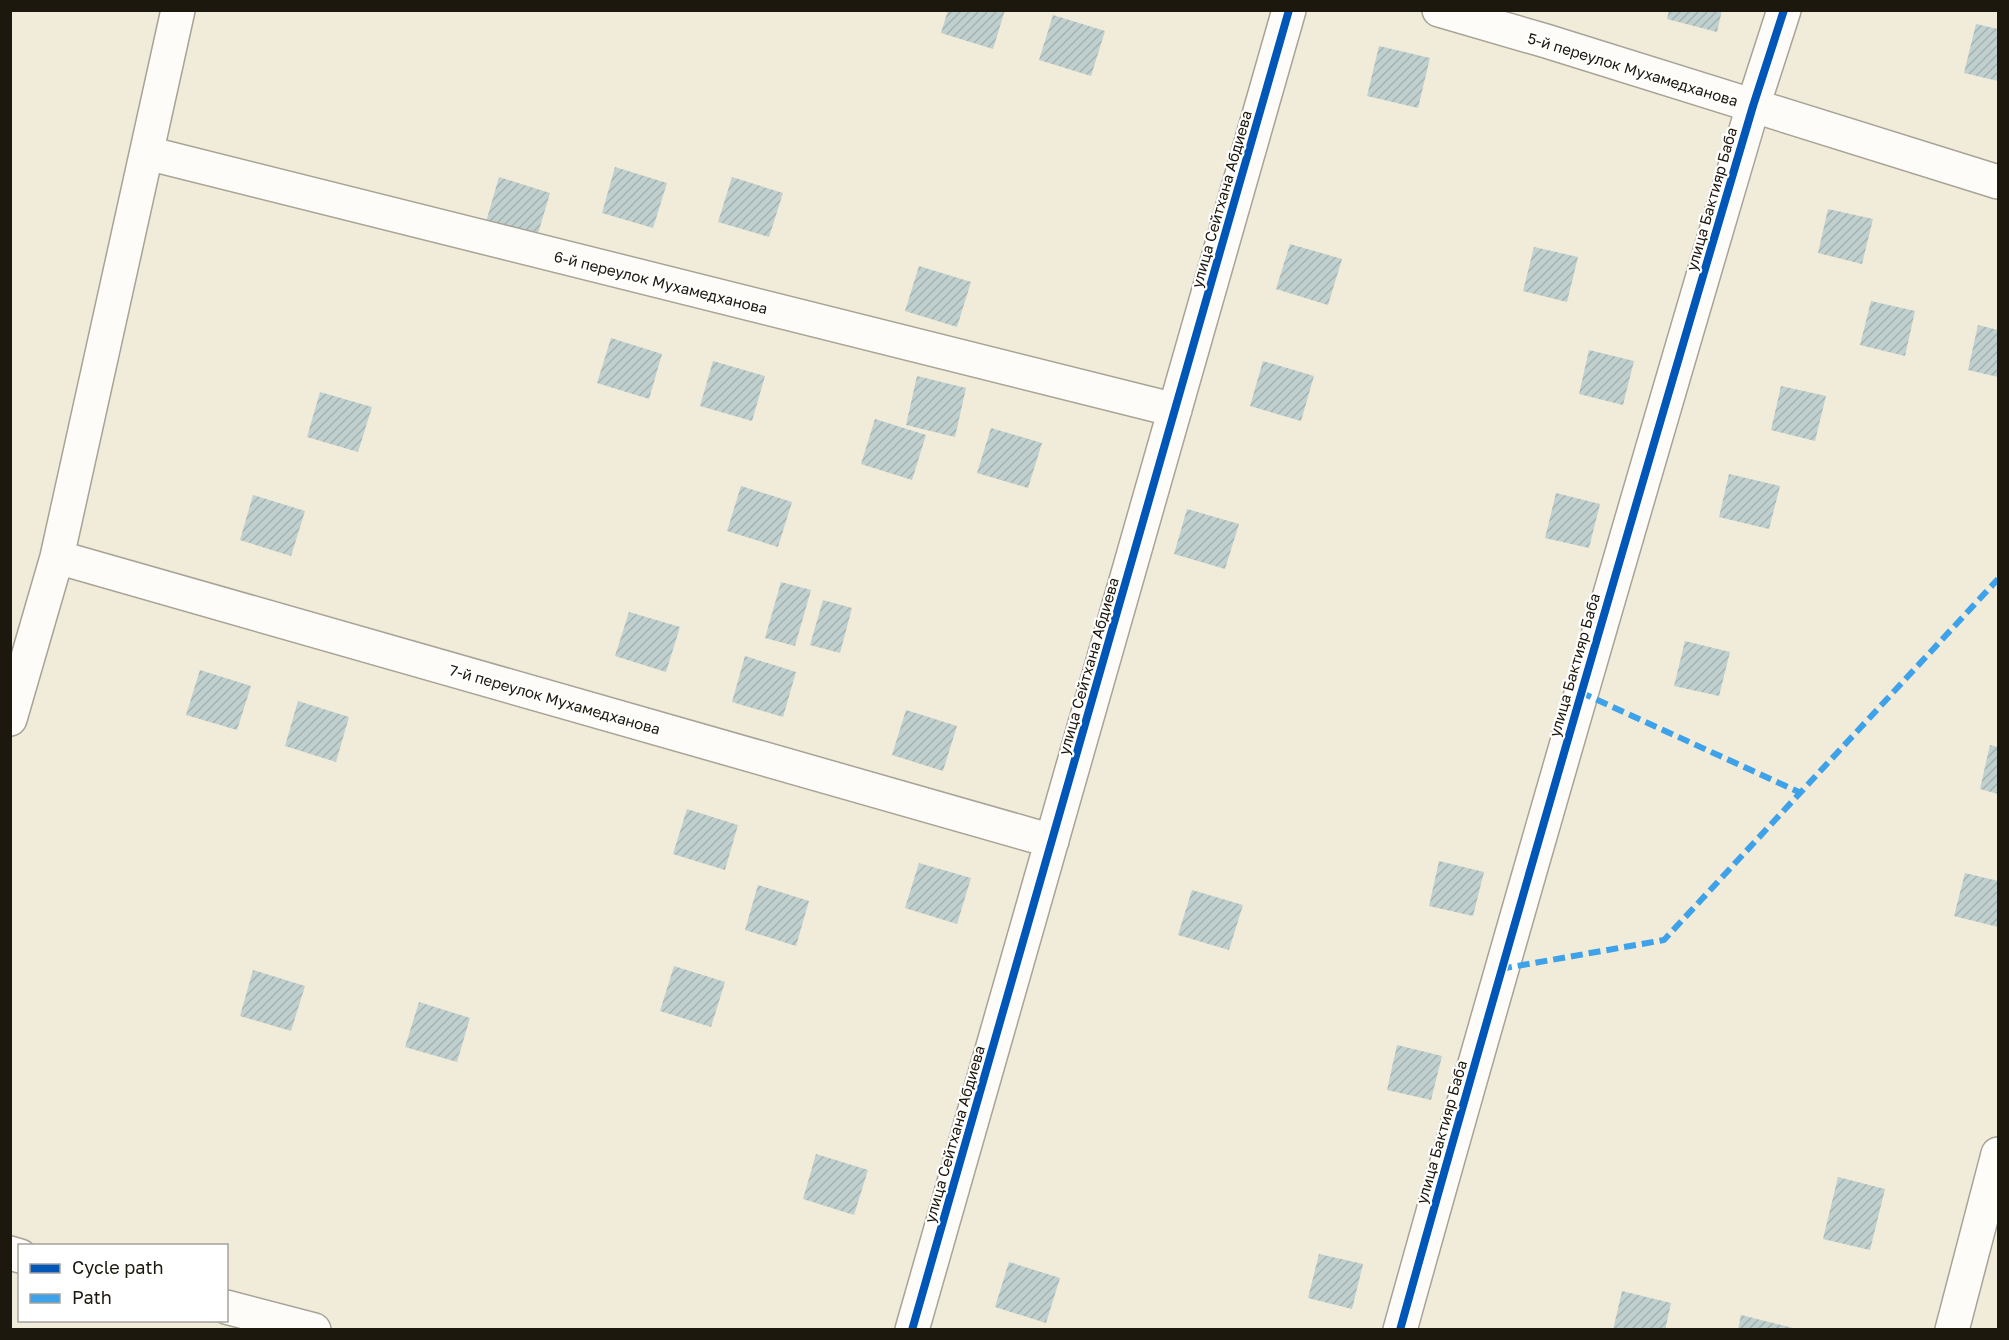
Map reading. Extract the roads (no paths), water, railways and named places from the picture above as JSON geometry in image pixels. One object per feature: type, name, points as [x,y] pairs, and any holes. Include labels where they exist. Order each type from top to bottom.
[{"type":"street","points":[[10,719],[57,557],[178,10]]},
{"type":"street","name":"улица Сейтхана Абдиева","points":[[912,1329],[1289,10]]},
{"type":"street","name":"5-й переулок Мухамедханова","points":[[1439,10],[1546,41],[1998,183]]},
{"type":"street","name":"улица Бактияр Баба","points":[[1400,1329],[1503,958],[1753,106],[1784,10]]},
{"type":"street","name":"6-й переулок Мухамедханова","points":[[147,153],[1175,410]]},
{"type":"street","name":"7-й переулок Мухамедханова","points":[[57,557],[1052,841]]},
{"type":"street","points":[[1952,1329],[1998,1154]]},
{"type":"street","points":[[228,1308],[314,1329]]}]
